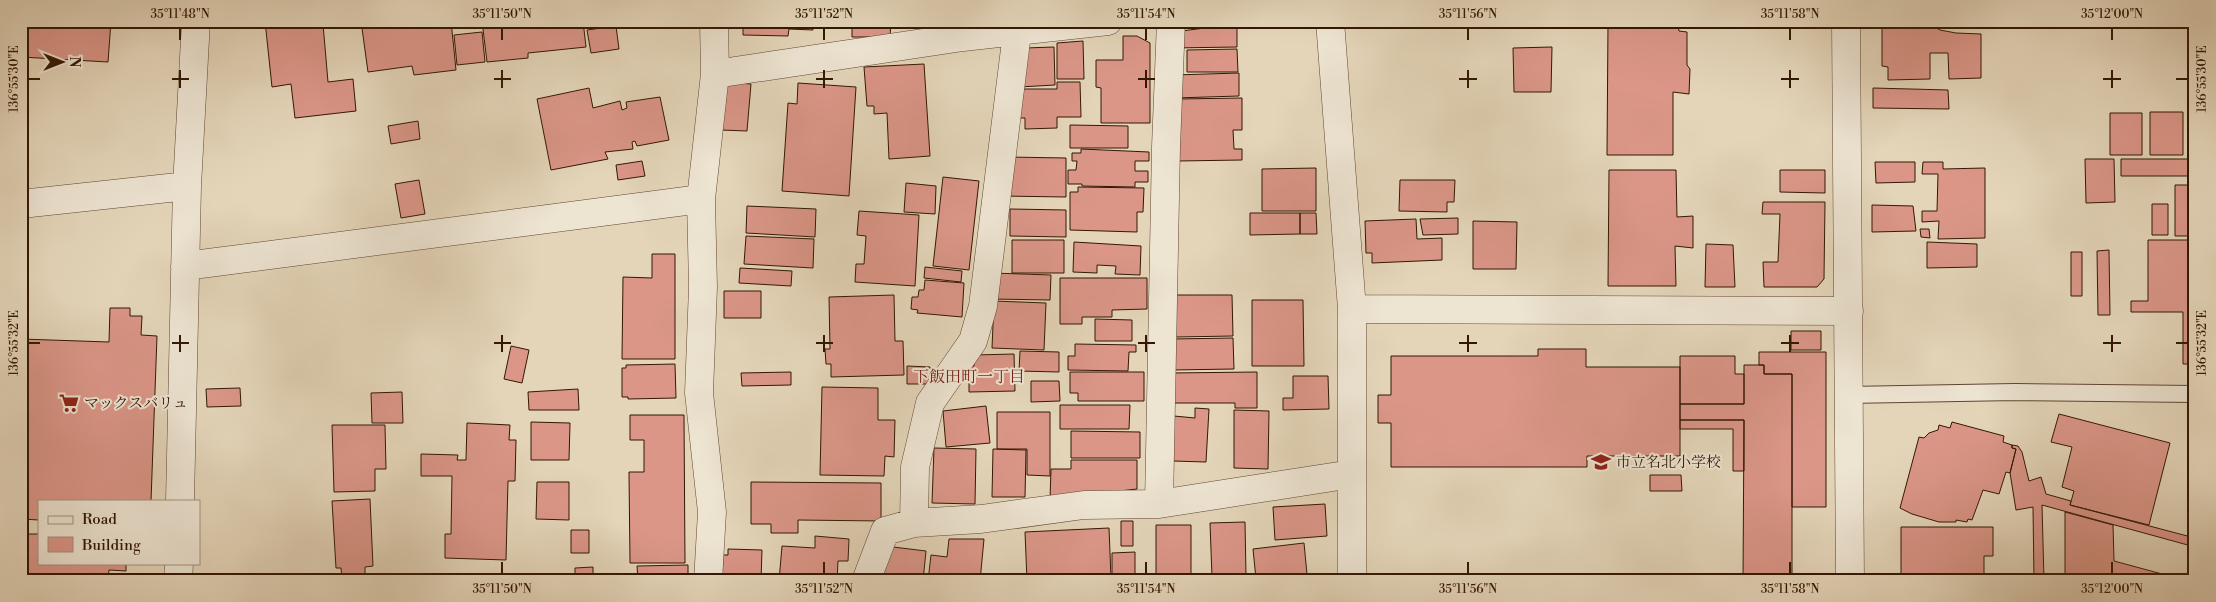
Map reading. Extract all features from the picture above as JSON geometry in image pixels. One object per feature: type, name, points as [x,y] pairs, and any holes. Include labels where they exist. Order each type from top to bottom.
[{"type":"street","points":[[180,500],[187,186],[196,21]]},
{"type":"street","points":[[708,581],[712,512],[699,393],[703,286],[701,200],[715,74],[714,21]]},
{"type":"street","points":[[715,74],[963,37],[1108,21]]},
{"type":"street","points":[[1159,504],[1166,147],[1171,21]]},
{"type":"street","points":[[1330,21],[1352,309],[1352,581]]},
{"type":"street","points":[[1846,21],[1849,311],[1847,394],[1850,581]]},
{"type":"street","points":[[914,523],[915,467],[930,403],[973,341],[983,306],[1017,32]]},
{"type":"street","points":[[21,204],[187,186]]},
{"type":"street","points":[[185,266],[701,200]]},
{"type":"street","points":[[1352,309],[1849,311]]},
{"type":"street","points":[[866,581],[885,531],[914,523],[981,519],[1084,505],[1159,504],[1352,474]]},
{"type":"street","points":[[178,564],[178,581]]},
{"type":"lane","points":[[1847,394],[2015,392],[2195,394]]},
{"type":"building","points":[[21,21],[111,21],[108,62],[21,57]]},
{"type":"building","points":[[265,21],[340,21],[323,24],[328,82],[353,79],[356,111],[295,118],[291,84],[272,87]]},
{"type":"building","points":[[361,21],[451,21],[456,70],[414,75],[412,66],[368,72]]},
{"type":"building","points":[[453,21],[481,21],[481,23],[454,26]]},
{"type":"building","points":[[482,21],[583,21],[586,47],[528,53],[528,58],[487,62]]},
{"type":"building","points":[[743,21],[813,21],[813,30],[789,29],[788,36],[743,35]]},
{"type":"building","points":[[852,21],[891,21],[890,37],[852,37]]},
{"type":"building","points":[[1677,21],[1679,31],[1687,32],[1687,65],[1690,69],[1689,94],[1673,92],[1673,155],[1607,155],[1608,23]]},
{"type":"building","points":[[1237,24],[1237,47],[1172,48],[1181,31]]},
{"type":"building","points":[[1882,24],[1930,24],[1940,30],[1981,34],[1981,78],[1949,79],[1948,53],[1930,53],[1930,79],[1888,80],[1888,67],[1882,66]]},
{"type":"building","points":[[616,26],[619,49],[591,53],[587,30]]},
{"type":"building","points":[[482,32],[485,62],[457,65],[454,35]]},
{"type":"building","points":[[1123,36],[1137,36],[1150,43],[1150,123],[1101,123],[1101,88],[1096,87],[1096,60],[1123,60]]},
{"type":"building","points":[[1083,41],[1084,79],[1057,79],[1057,43]]},
{"type":"building","points":[[1054,47],[1055,85],[1019,87],[1025,48]]},
{"type":"building","points":[[1552,47],[1551,92],[1514,92],[1513,48]]},
{"type":"building","points":[[1237,49],[1238,72],[1187,72],[1187,50]]},
{"type":"building","points":[[924,64],[930,156],[889,159],[887,113],[874,114],[874,106],[867,106],[864,67]]},
{"type":"building","points":[[1239,73],[1239,96],[1175,98],[1174,75]]},
{"type":"building","points":[[724,82],[751,84],[747,131],[721,130]]},
{"type":"building","points":[[1057,82],[1080,82],[1081,117],[1057,117],[1057,128],[1025,129],[1025,118],[1015,118],[1015,89],[1057,89]]},
{"type":"building","points":[[798,83],[856,87],[849,196],[782,191],[788,103],[797,104]]},
{"type":"building","points":[[589,88],[593,108],[620,101],[622,110],[627,108],[626,102],[660,97],[669,140],[637,146],[635,141],[632,142],[633,149],[605,152],[608,159],[551,170],[537,99]]},
{"type":"building","points":[[1873,88],[1948,90],[1949,109],[1873,108]]},
{"type":"building","points":[[2194,95],[2195,364],[2183,364],[2183,312],[2131,312],[2131,301],[2148,301],[2148,240],[2194,240]]},
{"type":"building","points":[[1242,98],[1242,130],[1233,130],[1234,149],[1242,149],[1242,160],[1178,161],[1177,99]]},
{"type":"building","points":[[2150,112],[2183,112],[2183,155],[2150,155]]},
{"type":"building","points":[[2110,113],[2142,113],[2142,155],[2110,155]]},
{"type":"building","points":[[418,121],[420,139],[391,144],[388,126]]},
{"type":"building","points":[[1070,125],[1128,126],[1128,148],[1070,148]]},
{"type":"building","points":[[1081,149],[1149,152],[1149,161],[1135,161],[1135,171],[1148,171],[1148,182],[1135,182],[1135,187],[1068,184],[1068,170],[1076,170],[1077,161],[1072,161],[1072,153],[1081,153]]},
{"type":"building","points":[[1006,157],[1066,158],[1066,197],[1002,196]]},
{"type":"building","points":[[2085,159],[2114,159],[2115,202],[2086,203]]},
{"type":"building","points":[[2121,159],[2194,159],[2194,176],[2121,176]]},
{"type":"building","points":[[642,161],[645,176],[618,180],[616,165]]},
{"type":"building","points":[[1875,162],[1915,162],[1915,182],[1876,183]]},
{"type":"building","points":[[1923,162],[1943,162],[1943,169],[1985,168],[1985,238],[1938,239],[1939,221],[1922,222],[1922,211],[1937,211],[1938,174],[1922,174]]},
{"type":"building","points":[[1316,168],[1316,211],[1262,211],[1262,169]]},
{"type":"building","points":[[1609,170],[1676,170],[1677,217],[1693,216],[1693,248],[1675,246],[1676,286],[1608,286]]},
{"type":"building","points":[[1780,170],[1825,170],[1825,193],[1780,192]]},
{"type":"building","points":[[943,177],[979,181],[969,270],[933,266]]},
{"type":"building","points":[[419,180],[425,214],[401,218],[395,184]]},
{"type":"building","points":[[1400,180],[1455,180],[1454,202],[1447,202],[1447,212],[1399,211]]},
{"type":"building","points":[[906,183],[936,186],[935,214],[904,212]]},
{"type":"building","points":[[2175,185],[2190,185],[2190,236],[2175,236]]},
{"type":"building","points":[[1078,187],[1144,188],[1143,212],[1137,212],[1137,232],[1070,230],[1070,192],[1078,192]]},
{"type":"building","points":[[1763,202],[1825,202],[1824,279],[1817,287],[1764,287],[1763,262],[1778,262],[1780,214],[1762,214]]},
{"type":"building","points":[[2152,204],[2168,204],[2168,235],[2152,235]]},
{"type":"building","points":[[1872,205],[1913,206],[1916,231],[1872,232]]},
{"type":"building","points":[[747,206],[816,209],[815,237],[746,233]]},
{"type":"building","points":[[1010,209],[1066,210],[1066,237],[1010,236]]},
{"type":"building","points":[[859,211],[919,215],[915,286],[855,282],[856,264],[864,264],[866,236],[857,235]]},
{"type":"building","points":[[1250,213],[1300,213],[1300,234],[1250,235]]},
{"type":"building","points":[[1300,213],[1316,213],[1317,234],[1300,234]]},
{"type":"building","points":[[1458,218],[1458,234],[1423,235],[1420,219]]},
{"type":"building","points":[[1416,219],[1417,239],[1442,238],[1442,260],[1372,263],[1372,253],[1366,253],[1365,221]]},
{"type":"building","points":[[1473,221],[1517,222],[1516,269],[1473,269]]},
{"type":"building","points":[[1920,229],[1929,229],[1930,238],[1921,237]]},
{"type":"building","points":[[746,236],[814,239],[813,268],[744,264]]},
{"type":"building","points":[[1012,240],[1064,240],[1064,273],[1012,273]]},
{"type":"building","points":[[1074,242],[1141,246],[1140,275],[1115,274],[1116,266],[1097,265],[1097,273],[1073,272]]},
{"type":"building","points":[[1927,242],[1977,244],[1977,267],[1927,268]]},
{"type":"building","points":[[1706,244],[1733,245],[1735,287],[1705,287]]},
{"type":"building","points":[[2109,250],[2110,315],[2098,315],[2097,251]]},
{"type":"building","points":[[2071,252],[2082,252],[2082,296],[2071,296]]},
{"type":"building","points":[[652,254],[675,254],[675,359],[622,359],[623,277],[652,278]]},
{"type":"building","points":[[925,267],[962,271],[961,282],[924,278]]},
{"type":"building","points":[[740,268],[792,271],[791,286],[739,283]]},
{"type":"building","points":[[992,273],[1051,275],[1050,300],[992,299]]},
{"type":"building","points":[[1060,278],[1147,278],[1147,309],[1112,310],[1112,317],[1082,317],[1082,324],[1060,324]]},
{"type":"building","points":[[925,280],[964,283],[962,317],[917,313],[918,310],[911,309],[912,297],[918,297],[919,290],[924,290]]},
{"type":"building","points":[[724,291],[761,291],[761,318],[724,318]]},
{"type":"building","points":[[894,295],[895,341],[903,341],[904,375],[831,377],[831,364],[826,364],[825,349],[830,349],[829,297]]},
{"type":"building","points":[[1175,295],[1232,295],[1233,336],[1176,337]]},
{"type":"building","points":[[1252,300],[1303,300],[1304,366],[1252,366]]},
{"type":"building","points":[[994,301],[1046,303],[1044,350],[992,348]]},
{"type":"building","points":[[110,308],[130,308],[130,316],[142,316],[141,335],[157,336],[151,500],[38,500],[38,520],[21,519],[21,339],[109,342]]},
{"type":"building","points":[[1095,319],[1132,320],[1132,341],[1095,341]]},
{"type":"building","points":[[1791,331],[1821,331],[1821,350],[1791,350]]},
{"type":"building","points":[[1233,338],[1234,369],[1172,370],[1172,339]]},
{"type":"building","points":[[1075,344],[1136,345],[1136,352],[1129,352],[1128,371],[1068,370],[1068,356],[1075,356]]},
{"type":"building","points":[[511,346],[529,350],[522,383],[504,379]]},
{"type":"building","points":[[1538,349],[1586,349],[1586,367],[1680,367],[1680,456],[1587,456],[1587,467],[1391,467],[1391,423],[1378,423],[1378,395],[1391,395],[1391,356],[1538,356]]},
{"type":"building","points":[[1020,351],[1059,352],[1059,372],[1019,371]]},
{"type":"building","points":[[1759,352],[1826,352],[1826,507],[1792,507],[1792,374],[1764,374],[1764,365],[1759,365]]},
{"type":"building","points":[[1014,354],[1015,391],[969,392],[969,366],[974,366],[974,355]]},
{"type":"building","points":[[1680,356],[1735,356],[1735,374],[1744,374],[1744,404],[1680,404]]},
{"type":"building","points":[[675,364],[676,398],[628,399],[628,397],[622,397],[622,368],[626,368],[626,365]]},
{"type":"building","points":[[1744,365],[1764,365],[1764,374],[1792,374],[1792,581],[1743,581],[1744,420],[1680,420],[1680,404],[1744,404]]},
{"type":"building","points":[[907,366],[930,367],[930,384],[907,384]]},
{"type":"building","points":[[791,372],[791,385],[742,386],[741,373]]},
{"type":"building","points":[[1070,372],[1144,372],[1144,401],[1078,401],[1078,393],[1070,393]]},
{"type":"building","points":[[1257,372],[1257,408],[1235,408],[1235,403],[1170,403],[1170,373]]},
{"type":"building","points":[[1293,376],[1328,376],[1329,409],[1283,410],[1283,398],[1293,398]]},
{"type":"building","points":[[1031,381],[1059,381],[1060,401],[1031,402]]},
{"type":"building","points":[[822,387],[878,388],[878,420],[895,420],[894,457],[885,456],[884,476],[820,475]]},
{"type":"building","points":[[240,388],[241,406],[207,407],[206,389]]},
{"type":"building","points":[[578,389],[579,410],[529,410],[528,392]]},
{"type":"building","points":[[402,392],[403,423],[372,423],[371,393]]},
{"type":"building","points":[[1060,405],[1130,405],[1129,429],[1060,429]]},
{"type":"building","points":[[986,406],[990,443],[946,447],[943,411]]},
{"type":"building","points":[[1195,408],[1209,409],[1206,462],[1173,461],[1174,416],[1195,418]]},
{"type":"building","points":[[1234,410],[1269,411],[1268,469],[1234,468]]},
{"type":"building","points":[[997,412],[1050,412],[1050,476],[1027,475],[1027,449],[997,449]]},
{"type":"building","points":[[2059,414],[2170,443],[2149,525],[2070,505],[2074,491],[2062,487],[2072,447],[2051,442]]},
{"type":"building","points":[[630,415],[684,415],[685,563],[630,563],[629,472],[644,472],[644,440],[630,440]]},
{"type":"building","points":[[1680,420],[1744,420],[1744,471],[1733,471],[1733,429],[1680,429]]},
{"type":"building","points":[[531,422],[570,423],[569,460],[531,460]]},
{"type":"building","points":[[1952,422],[2004,436],[2003,442],[2012,445],[2012,448],[2016,449],[2010,473],[2006,472],[1999,494],[1983,490],[1972,520],[1968,519],[1967,522],[1956,520],[1956,522],[1939,522],[1912,514],[1900,508],[1919,437],[1924,438],[1929,433],[1938,430],[1939,425],[1950,428]]},
{"type":"building","points":[[467,423],[510,425],[509,440],[516,440],[515,481],[508,481],[506,560],[445,558],[445,534],[451,534],[452,476],[421,476],[421,454],[458,455],[457,460],[466,460]]},
{"type":"building","points":[[332,425],[385,425],[386,469],[375,469],[375,491],[334,492]]},
{"type":"building","points":[[1071,431],[1140,432],[1140,458],[1071,458]]},
{"type":"building","points":[[2012,445],[2018,446],[2022,452],[2029,481],[2041,477],[2046,494],[2071,501],[2070,505],[2195,538],[2195,547],[2042,505],[2044,581],[2034,581],[2033,507],[2016,510],[2010,473],[2016,449],[2012,448]]},
{"type":"building","points":[[934,448],[976,449],[975,504],[932,503]]},
{"type":"building","points":[[993,449],[1026,450],[1025,497],[992,497]]},
{"type":"building","points":[[1071,460],[1137,460],[1137,489],[1050,499],[1051,469],[1071,469]]},
{"type":"building","points":[[1650,475],[1681,475],[1682,491],[1650,491]]},
{"type":"building","points":[[537,482],[569,482],[569,520],[536,519]]},
{"type":"building","points":[[751,482],[881,483],[881,521],[798,520],[798,533],[771,533],[771,524],[751,524]]},
{"type":"building","points":[[370,499],[373,566],[365,567],[365,580],[342,581],[341,568],[336,568],[332,501]]},
{"type":"building","points":[[1325,504],[1327,536],[1275,540],[1273,507]]},
{"type":"building","points":[[2065,512],[2113,525],[2114,561],[2177,578],[2176,581],[2065,581]]},
{"type":"building","points":[[1121,521],[1133,521],[1133,546],[1121,546]]},
{"type":"building","points":[[1245,522],[1246,576],[1212,577],[1210,523]]},
{"type":"building","points":[[1156,525],[1191,525],[1191,581],[1156,581]]},
{"type":"building","points":[[1901,527],[1993,527],[1993,556],[1984,556],[1984,576],[2000,576],[2000,581],[1901,581]]},
{"type":"building","points":[[1109,528],[1111,578],[1027,581],[1025,532]]},
{"type":"building","points":[[571,530],[589,530],[589,553],[571,553]]},
{"type":"building","points":[[21,534],[38,534],[38,564],[126,564],[126,571],[109,570],[108,581],[21,581]]},
{"type":"building","points":[[815,536],[849,539],[848,561],[838,561],[837,581],[779,581],[782,546],[815,548]]},
{"type":"building","points":[[949,539],[984,539],[980,581],[928,581],[931,555],[947,557]]},
{"type":"building","points":[[1304,543],[1307,574],[1256,579],[1253,549]]},
{"type":"building","points":[[885,546],[926,551],[923,581],[876,578]]},
{"type":"building","points":[[728,549],[762,550],[761,581],[718,581],[718,578],[722,579],[723,555],[728,555]]},
{"type":"building","points":[[1135,552],[1135,581],[1112,581],[1112,553]]},
{"type":"building","points":[[688,565],[688,581],[638,581],[637,566]]},
{"type":"building","points":[[593,567],[593,581],[575,581],[575,568]]},
{"type":"building","points":[[1996,574],[2008,574],[2008,581],[2000,581],[2000,576]]},
{"type":"place","name":"マックスバリュ","points":[[69,403]]},
{"type":"place","name":"市立名北小学校","points":[[1601,462]]},
{"type":"district","name":"下飯田町一丁目","points":[[969,377]]}]
